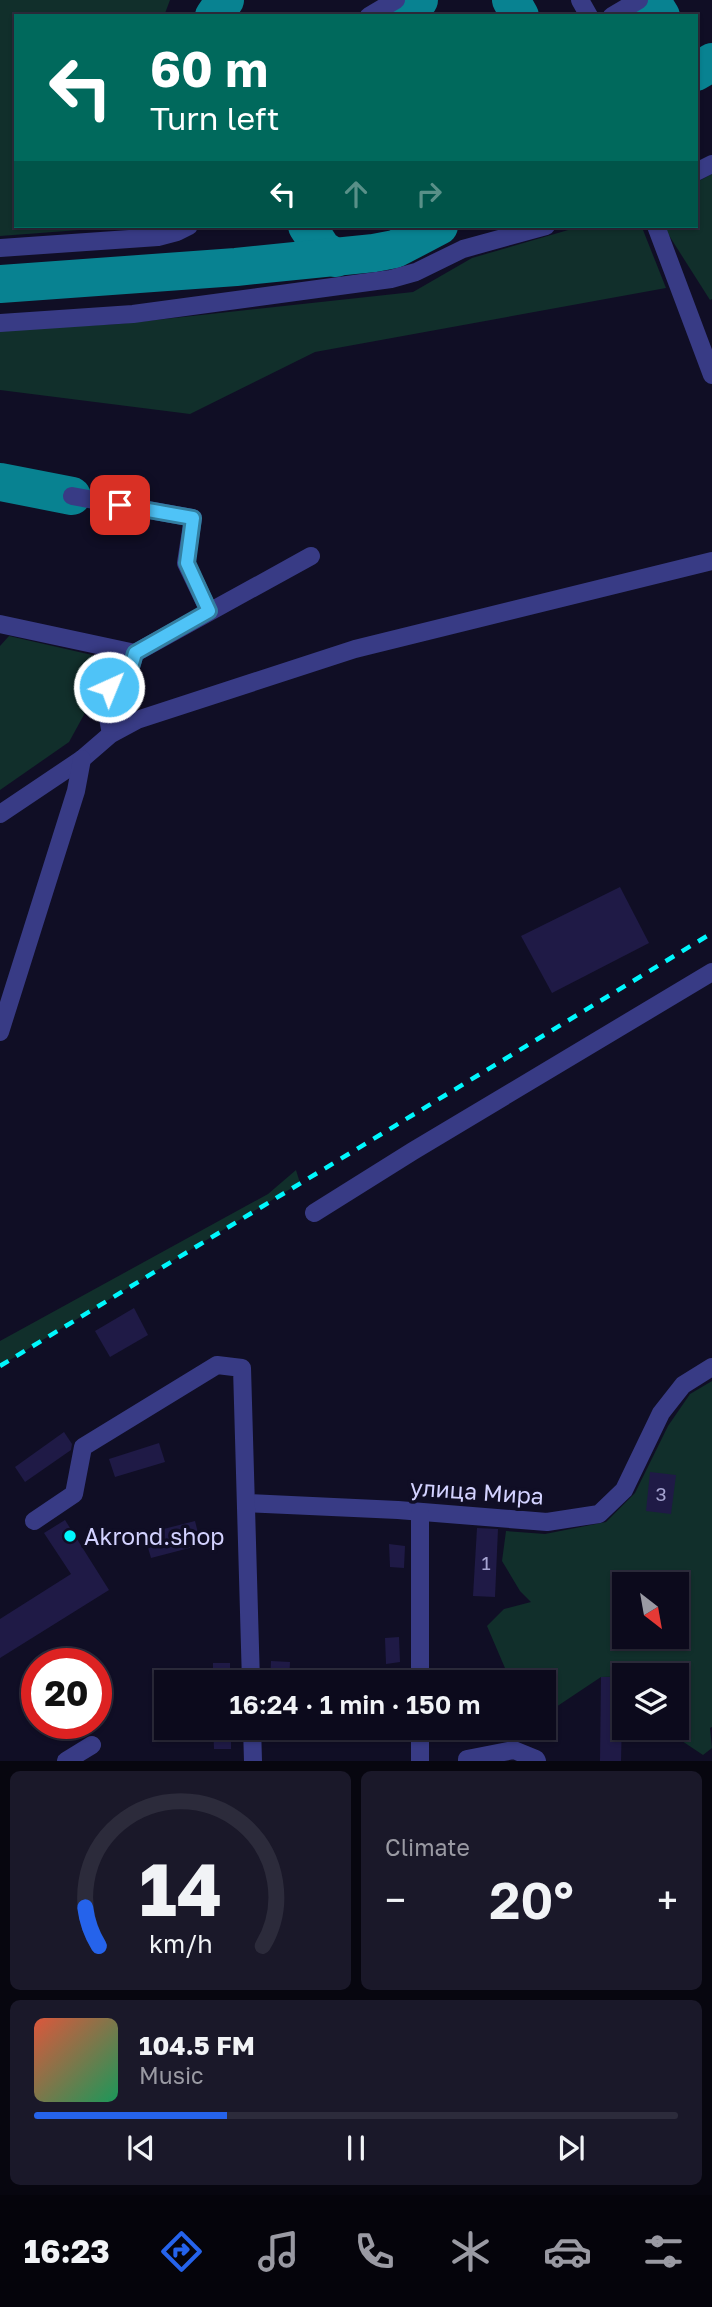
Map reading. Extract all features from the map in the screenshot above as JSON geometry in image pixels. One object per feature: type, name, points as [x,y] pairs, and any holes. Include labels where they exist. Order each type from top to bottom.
[{"type":"street","points":[[372,14],[396,0]]},
{"type":"street","points":[[615,14],[639,0]]},
{"type":"street","points":[[0,248],[158,237],[185,228]]},
{"type":"street","points":[[0,323],[133,314],[391,279],[416,272],[463,249],[539,228]]},
{"type":"street","points":[[657,228],[712,375]]},
{"type":"street","points":[[72,496],[193,518],[187,563],[209,611]]},
{"type":"street","points":[[0,624],[135,653],[311,556]]},
{"type":"street","points":[[0,814],[82,759],[111,734],[136,720],[355,649],[712,561]]},
{"type":"street","points":[[111,734],[108,718],[109,687],[129,674],[135,653]]},
{"type":"street","points":[[0,1032],[72,803],[82,759]]},
{"type":"street","points":[[314,1213],[712,972]]},
{"type":"street","points":[[34,1521],[74,1494],[83,1447],[217,1365],[242,1368],[251,1670]]},
{"type":"street","name":"улица Мира","points":[[246,1503],[547,1522],[599,1514],[624,1490],[662,1413],[683,1385],[712,1367]]},
{"type":"street","points":[[419,1512],[420,1670]]},
{"type":"street","points":[[252,1740],[253,1761]]},
{"type":"street","points":[[420,1740],[420,1761]]},
{"type":"street","points":[[66,1761],[92,1745]]},
{"type":"street","points":[[467,1761],[514,1750],[537,1761]]},
{"type":"green space","points":[[0,0],[170,0],[165,14],[14,14],[14,228],[106,228],[0,236]]},
{"type":"green space","points":[[712,174],[710,300],[664,228],[698,228],[698,181]]},
{"type":"green space","points":[[575,228],[640,228],[666,288],[315,352],[190,414],[0,390],[0,330],[119,324],[413,292],[472,258]]},
{"type":"green space","points":[[9,636],[114,660],[69,742],[0,790],[0,646]]},
{"type":"green space","points":[[296,1170],[300,1183],[0,1366],[0,1341],[268,1194]]},
{"type":"green space","points":[[712,1381],[712,1748],[703,1755],[680,1740],[689,1740],[689,1663],[612,1663],[612,1677],[601,1677],[556,1707],[556,1670],[506,1670],[487,1626],[504,1609],[531,1602],[520,1591],[502,1561],[506,1531],[545,1534],[606,1522],[635,1493],[668,1426],[690,1394]]},
{"type":"building","points":[[620,887],[649,943],[552,993],[521,936]]},
{"type":"building","points":[[134,1308],[148,1335],[110,1357],[95,1331]]},
{"type":"building","points":[[64,1432],[72,1444],[71,1450],[25,1482],[15,1467]]},
{"type":"building","points":[[159,1443],[165,1462],[115,1477],[109,1459]]},
{"type":"building","points":[[650,1472],[676,1475],[671,1514],[646,1511]]},
{"type":"building","points":[[65,1520],[109,1590],[0,1658],[0,1619],[71,1574],[44,1533]]},
{"type":"building","points":[[195,1521],[201,1545],[151,1558],[144,1534]]},
{"type":"building","points":[[477,1528],[498,1529],[495,1597],[473,1596]]},
{"type":"building","points":[[389,1544],[405,1546],[404,1568],[390,1567]]},
{"type":"building","points":[[399,1637],[400,1662],[386,1664],[385,1638]]},
{"type":"building","points":[[271,1661],[290,1662],[290,1670],[271,1670]]},
{"type":"building","points":[[213,1663],[230,1663],[230,1670],[213,1670]]},
{"type":"building","points":[[601,1677],[612,1677],[612,1740],[622,1740],[621,1761],[600,1761]]},
{"type":"building","points":[[214,1740],[231,1740],[231,1749],[214,1749]]},
{"type":"taxiway","points":[[215,14],[225,0]]},
{"type":"taxiway","points":[[410,14],[412,7],[419,0]]},
{"type":"taxiway","points":[[511,0],[519,14]]},
{"type":"taxiway","points":[[651,0],[660,14]]},
{"type":"taxiway","points":[[698,71],[712,62]]},
{"type":"taxiway","points":[[308,228],[322,249],[336,258]]},
{"type":"taxiway","points":[[0,284],[236,267],[374,253],[395,249],[435,228]]},
{"type":"taxiway","points":[[0,482],[72,496]]},
{"type":"railway","points":[[0,1366],[712,933]]},
{"type":"place","name":"Akrond.shop","points":[[70,1536]]},
{"type":"route","points":[[109,687],[129,674],[135,653],[209,611],[187,563],[193,518],[120,505]]}]
